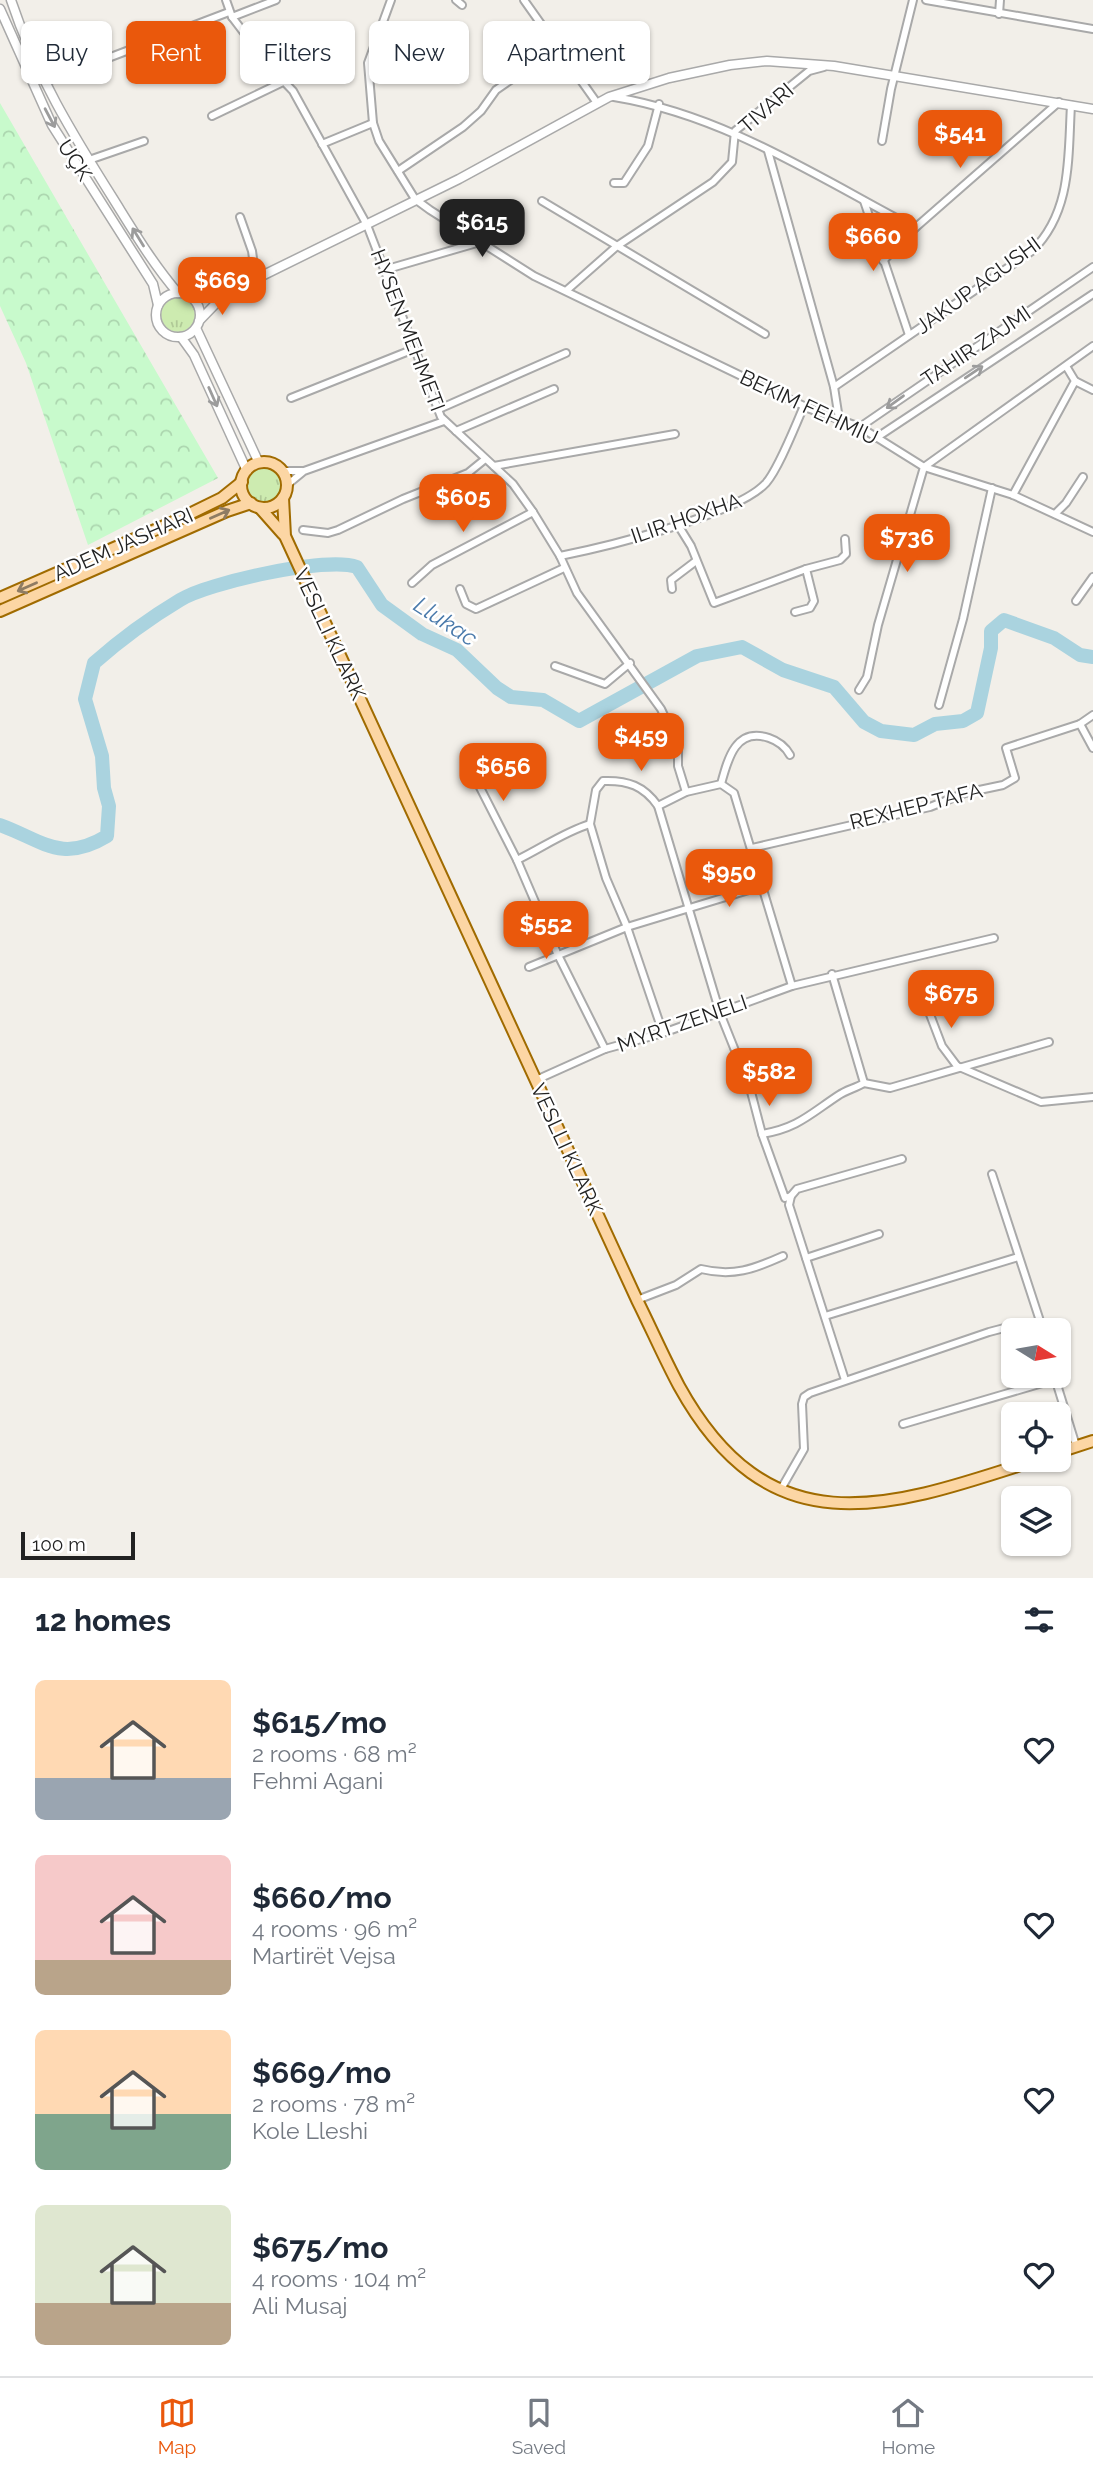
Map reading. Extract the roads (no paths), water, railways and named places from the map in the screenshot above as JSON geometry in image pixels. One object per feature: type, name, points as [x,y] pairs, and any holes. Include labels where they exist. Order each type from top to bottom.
[{"type":"main road","points":[[0,611],[227,511],[255,505],[272,506],[283,498],[287,485],[282,471],[271,464],[258,463],[247,471],[242,482],[243,494],[255,505]]},
{"type":"main road","name":"ADEM JASHARI","points":[[0,598],[192,513],[222,498],[242,482]]},
{"type":"main road","name":"VESLLI KLARK","points":[[283,498],[285,536]]},
{"type":"main road","name":"VESLLI KLARK","points":[[255,505],[285,536],[636,1300],[679,1387],[701,1420],[742,1467],[780,1491],[810,1501],[844,1506],[895,1502],[1001,1472]]},
{"type":"main road","points":[[1071,1448],[1093,1441]]},
{"type":"street","name":"UÇK","points":[[11,0],[21,24]]},
{"type":"street","points":[[226,0],[231,14]]},
{"type":"street","points":[[112,58],[276,0]]},
{"type":"street","points":[[391,0],[368,63],[373,123],[379,141],[415,199]]},
{"type":"street","points":[[524,0],[538,21]]},
{"type":"street","points":[[882,141],[894,74],[906,39],[913,0]]},
{"type":"street","points":[[926,0],[1093,29]]},
{"type":"street","points":[[999,14],[1000,0]]},
{"type":"street","name":"UÇK","points":[[0,9],[52,125],[153,284],[158,305],[157,321],[161,328],[181,337],[194,355],[247,471]]},
{"type":"street","name":"HYSEN MEHMETI","points":[[231,14],[240,26]]},
{"type":"street","points":[[181,337],[225,294],[367,225],[609,97],[669,78],[730,65],[767,61],[834,66]]},
{"type":"street","name":"TIVARI","points":[[567,290],[617,246],[713,182],[732,162],[735,131],[809,71],[834,66],[894,74],[1093,109]]},
{"type":"street","name":"UÇK","points":[[46,84],[71,135],[156,265],[182,293],[198,305],[197,324],[258,463]]},
{"type":"street","points":[[212,116],[279,84]]},
{"type":"street","name":"HYSEN MEHMETI","points":[[285,84],[293,91],[367,225],[444,421],[484,460],[494,466],[533,512],[560,556],[577,593],[652,696],[678,745],[678,766],[686,792]]},
{"type":"street","points":[[398,171],[463,127],[481,110],[496,90],[505,84]]},
{"type":"street","points":[[583,84],[597,103]]},
{"type":"street","points":[[609,97],[659,104],[735,131],[915,228]]},
{"type":"street","points":[[883,261],[915,228],[1059,102]]},
{"type":"street","points":[[614,183],[624,183],[648,146],[659,104]]},
{"type":"street","name":"JAKUP AGUSHI","points":[[834,387],[1032,251],[1046,237],[1060,208],[1067,181],[1071,105]]},
{"type":"street","points":[[323,144],[373,123]]},
{"type":"street","name":"UÇK","points":[[89,160],[144,141]]},
{"type":"street","points":[[768,151],[834,387],[839,419]]},
{"type":"street","name":"BEKIM FEHMIU","points":[[415,199],[534,276],[804,406],[860,427],[924,467],[1013,495],[1093,532]]},
{"type":"street","points":[[542,201],[765,334]]},
{"type":"street","points":[[864,201],[909,335]]},
{"type":"street","points":[[240,217],[252,251],[256,280]]},
{"type":"street","points":[[384,270],[480,242]]},
{"type":"street","name":"TAHIR ZAJMI","points":[[860,427],[1093,267]]},
{"type":"street","points":[[158,305],[163,298],[182,293],[225,294]]},
{"type":"street","name":"TAHIR ZAJMI","points":[[876,438],[1093,294]]},
{"type":"street","points":[[859,690],[867,677],[878,625],[924,467],[1093,346]]},
{"type":"street","points":[[291,398],[414,349]]},
{"type":"street","points":[[439,409],[566,353]]},
{"type":"street","points":[[1066,366],[1074,381],[1093,390]]},
{"type":"street","points":[[1013,495],[1074,381]]},
{"type":"street","name":"HYSEN MEHMETI","points":[[456,431],[554,389]]},
{"type":"street","name":"ILIR HOXHA","points":[[560,556],[678,525],[753,494],[767,481],[804,406]]},
{"type":"street","points":[[282,471],[304,471],[444,421]]},
{"type":"street","points":[[494,466],[667,434],[675,435]]},
{"type":"street","points":[[303,530],[328,533],[338,530],[403,499],[468,473],[484,460]]},
{"type":"street","points":[[287,485],[304,471]]},
{"type":"street","points":[[1055,514],[1066,503],[1083,477]]},
{"type":"street","points":[[939,705],[946,686],[992,488]]},
{"type":"street","points":[[412,583],[432,565],[533,512]]},
{"type":"street","points":[[678,525],[712,601],[718,603],[806,569],[840,560],[846,554],[845,539]]},
{"type":"street","points":[[671,589],[671,580],[696,561]]},
{"type":"street","points":[[460,589],[466,604],[476,609],[564,568]]},
{"type":"street","points":[[795,612],[810,608],[814,601],[806,569]]},
{"type":"street","points":[[1076,601],[1093,577]]},
{"type":"street","points":[[555,666],[605,684],[630,663]]},
{"type":"street","name":"REXHEP TAFA","points":[[752,848],[828,828],[930,807],[965,793],[1003,785],[1014,778],[1006,748],[1080,724],[1093,715]]},
{"type":"street","points":[[1080,724],[1093,748]]},
{"type":"street","points":[[721,784],[735,746],[743,738],[756,735],[772,739],[786,747],[790,755]]},
{"type":"street","points":[[465,758],[517,860],[557,953],[605,1049]]},
{"type":"street","points":[[663,1033],[627,927],[606,878],[590,824],[596,790],[603,781],[621,780],[641,788],[658,806],[720,1013],[750,1088],[762,1134],[785,1198],[801,1188],[902,1158]]},
{"type":"street","points":[[658,806],[686,792],[721,784],[734,793],[792,986]]},
{"type":"street","points":[[517,860],[551,845],[574,829],[590,824]]},
{"type":"street","points":[[529,967],[557,953],[627,927],[762,886]]},
{"type":"street","name":"MYRT ZENELI","points":[[536,1080],[605,1049],[663,1033],[792,986],[832,974],[994,938]]},
{"type":"street","points":[[832,974],[864,1083]]},
{"type":"street","points":[[926,1004],[942,1046],[957,1066],[1041,1102],[1093,1097]]},
{"type":"street","points":[[762,1134],[785,1130],[815,1114],[841,1093],[864,1083],[890,1088],[957,1066],[1049,1042]]},
{"type":"street","points":[[992,1174],[1039,1318]]},
{"type":"street","points":[[791,1196],[789,1205],[845,1380]]},
{"type":"street","points":[[806,1258],[879,1234]]},
{"type":"street","points":[[636,1300],[676,1284],[701,1269],[730,1274],[753,1269],[783,1256]]},
{"type":"street","points":[[825,1316],[1018,1257]]},
{"type":"street","points":[[780,1491],[804,1449],[804,1397],[845,1380],[1001,1329]]},
{"type":"street","points":[[903,1424],[1019,1388]]},
{"type":"street","points":[[1058,1388],[1076,1446]]},
{"type":"waterway","name":"Llukac","points":[[0,825],[52,847],[64,849],[91,844],[107,836],[109,806],[104,788],[102,756],[85,699],[94,663],[146,622],[194,593],[240,579],[295,568],[320,565],[357,567],[382,605],[422,634],[457,650],[497,688],[511,697],[543,700],[579,721],[697,656],[742,647],[783,670],[834,687],[864,722],[881,731],[914,735],[935,724],[963,721],[977,713],[991,648],[991,631],[1004,620],[1054,638],[1080,655],[1093,657]]}]
